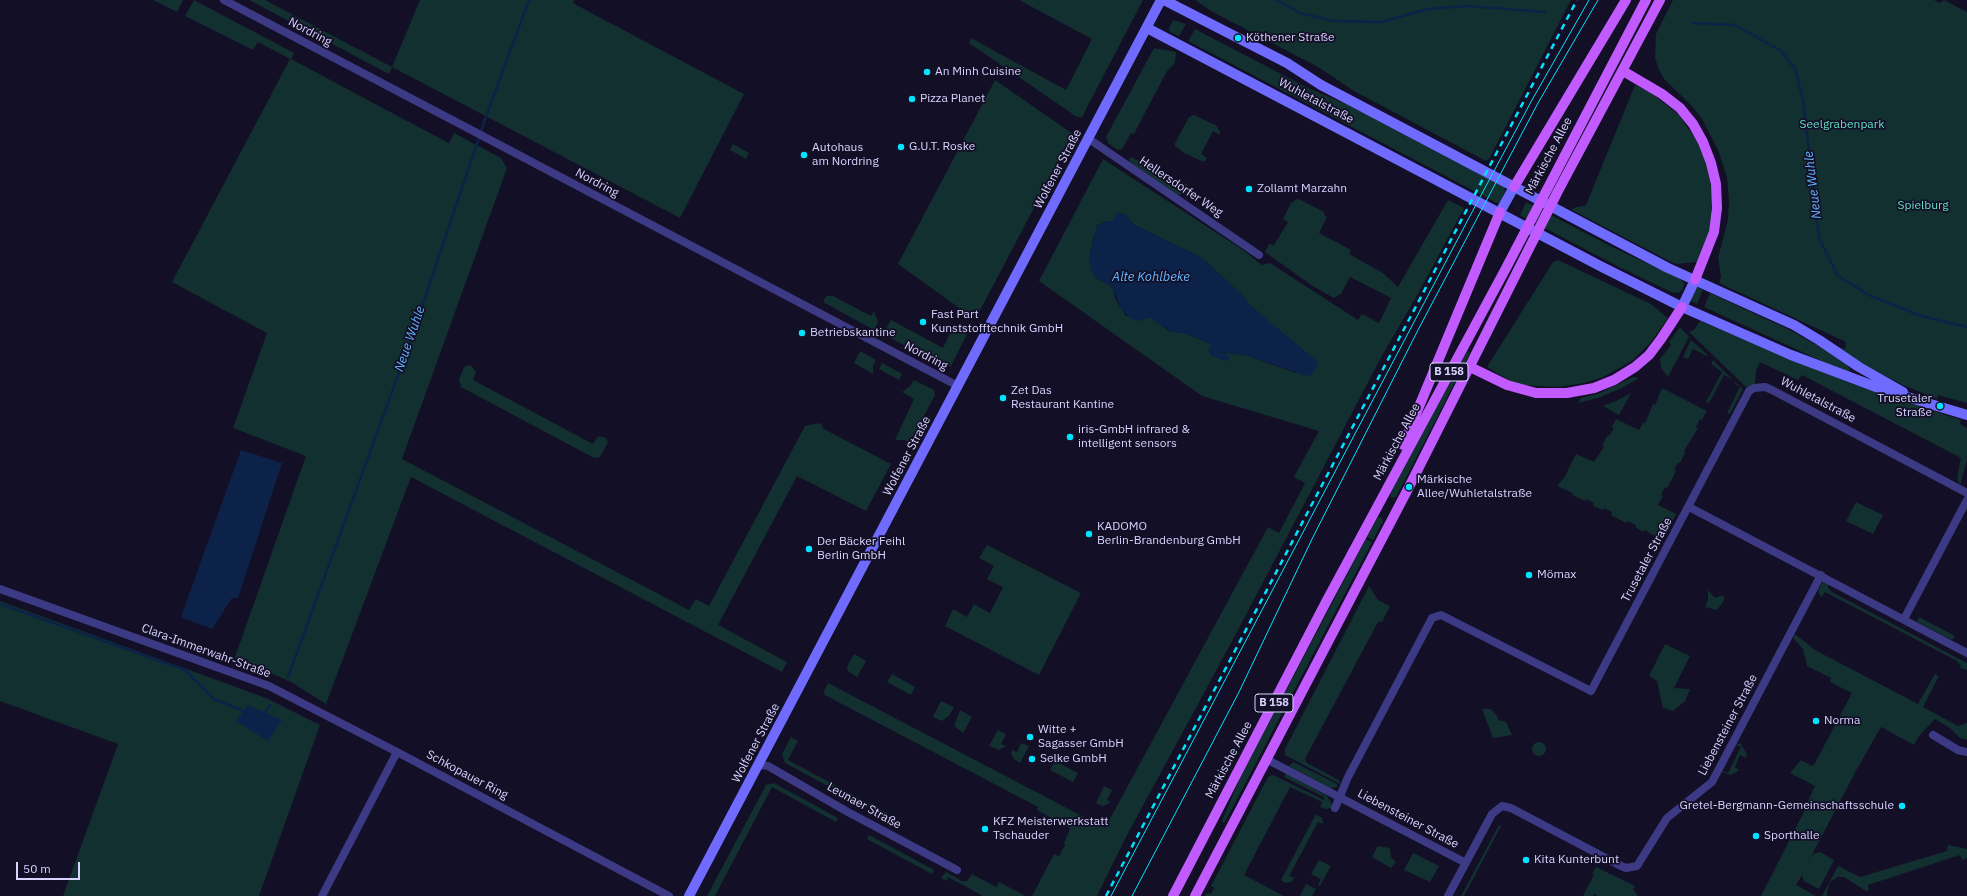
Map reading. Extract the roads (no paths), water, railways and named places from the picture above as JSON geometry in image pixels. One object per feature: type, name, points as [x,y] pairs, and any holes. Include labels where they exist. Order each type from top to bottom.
[{"type":"main road","name":"Wuhletalstraße","points":[[1915,399],[1859,367],[1794,325],[1668,268],[1321,84],[1286,63],[1162,0],[1147,28],[1682,307],[1791,355],[1884,390],[1967,415]]},
{"type":"main road","points":[[1381,499],[1500,212],[1626,0]]},
{"type":"main road","name":"Märkische Allee","points":[[1173,896],[1381,499],[1518,244],[1646,0]]},
{"type":"main road","name":"Märkische Allee","points":[[1195,896],[1409,487],[1558,191],[1660,0]]},
{"type":"main road","name":"Wolfener Straße","points":[[690,896],[1147,28]]},
{"type":"main road","points":[[1470,367],[1507,385],[1536,393],[1567,394],[1594,388],[1614,380],[1635,367],[1649,355],[1661,340],[1682,307],[1695,280],[1714,232],[1716,196],[1711,163],[1696,130],[1680,108],[1662,94],[1623,71]]},
{"type":"street","name":"Nordring","points":[[224,0],[958,386]]},
{"type":"street","name":"Hellersdorfer Weg","points":[[1088,139],[1259,255]]},
{"type":"street","name":"Wuhletalstraße","points":[[1689,506],[1749,391],[1759,387],[1772,390],[1967,493]]},
{"type":"street","points":[[1904,619],[1967,500]]},
{"type":"street","points":[[1689,506],[1967,653]]},
{"type":"street","name":"Trusetaler Straße","points":[[1339,797],[1348,777],[1432,618],[1441,615],[1591,691],[1689,506]]},
{"type":"street","name":"Liebensteiner Straße","points":[[1448,896],[1492,814],[1499,807],[1504,806],[1619,865],[1626,868],[1637,866],[1667,818],[1712,782],[1821,575]]},
{"type":"street","name":"Clara-Immerwahr-Straße","points":[[0,589],[269,686],[396,752]]},
{"type":"street","points":[[1933,735],[1958,750],[1967,752]]},
{"type":"street","points":[[322,896],[396,752]]},
{"type":"street","name":"Schkopauer Ring","points":[[396,752],[669,896]]},
{"type":"street","points":[[1266,759],[1339,797],[1335,808]]},
{"type":"street","name":"Leunaer Straße","points":[[760,765],[768,766],[846,811],[957,870]]},
{"type":"street","name":"Liebensteiner Straße","points":[[1339,797],[1466,863]]},
{"type":"water","name":"Alte Kohlbeke","points":[[1117,212],[1125,214],[1134,225],[1202,258],[1241,294],[1250,305],[1318,362],[1316,369],[1311,375],[1307,376],[1246,355],[1219,352],[1229,356],[1229,360],[1226,361],[1211,356],[1208,349],[1211,344],[1184,333],[1172,332],[1155,322],[1151,317],[1140,321],[1131,319],[1121,309],[1113,288],[1095,277],[1091,270],[1089,258],[1097,225],[1112,221]]},
{"type":"water","points":[[241,450],[282,463],[238,598],[232,598],[212,629],[181,617]]},
{"type":"water","points":[[248,705],[282,720],[268,741],[236,721]]},
{"type":"waterway","name":"Neue Wuhle","points":[[288,677],[408,348],[488,111],[529,0]]},
{"type":"waterway","name":"Neue Wuhle","points":[[1277,0],[1300,13],[1333,21],[1381,22],[1428,9],[1467,6],[1545,12]]},
{"type":"waterway","name":"Neue Wuhle","points":[[1693,23],[1735,25],[1781,51],[1795,69],[1803,100],[1819,238],[1838,276],[1869,295],[1921,316],[1967,327]]},
{"type":"waterway","points":[[0,604],[185,670],[214,699],[246,712]]},
{"type":"waterway","points":[[263,715],[270,705]]},
{"type":"tram line","points":[[1111,896],[1471,214],[1532,100],[1589,0]]},
{"type":"tram line","points":[[1132,896],[1239,692],[1313,537],[1418,330],[1538,103],[1598,0]]},
{"type":"railway","points":[[1106,896],[1577,0]]},
{"type":"place","name":"Köthener Straße","points":[[1238,38]]},
{"type":"place","name":"An Minh Cuisine","points":[[927,72]]},
{"type":"place","name":"Pizza Planet","points":[[912,99]]},
{"type":"place","name":"G.U.T. Roske","points":[[901,147]]},
{"type":"place","name":"Autohaus am Nordring","points":[[804,155]]},
{"type":"place","name":"Zollamt Marzahn","points":[[1249,189]]},
{"type":"place","name":"Fast Part Kunststofftechnik GmbH","points":[[923,322]]},
{"type":"place","name":"Betriebskantine","points":[[802,333]]},
{"type":"place","name":"Zet Das Restaurant Kantine","points":[[1003,398]]},
{"type":"place","name":"Trusetaler Straße","points":[[1940,406]]},
{"type":"place","name":"iris-GmbH infrared & intelligent sensors","points":[[1070,437]]},
{"type":"place","name":"Märkische Allee/Wuhletalstraße","points":[[1409,487]]},
{"type":"place","name":"KADOMO Berlin-Brandenburg GmbH","points":[[1089,534]]},
{"type":"place","name":"Der Bäcker Feihl Berlin GmbH","points":[[809,549]]},
{"type":"place","name":"Mömax","points":[[1529,575]]},
{"type":"place","name":"Norma","points":[[1816,721]]},
{"type":"place","name":"Witte + Sagasser GmbH","points":[[1030,737]]},
{"type":"place","name":"Selke GmbH","points":[[1032,759]]},
{"type":"place","name":"Gretel-Bergmann-Gemeinschaftsschule","points":[[1902,806]]},
{"type":"place","name":"KFZ Meisterwerkstatt Tschauder","points":[[985,829]]},
{"type":"place","name":"Sporthalle","points":[[1756,836]]},
{"type":"place","name":"Kita Kunterbunt","points":[[1526,860]]},
{"type":"park label","name":"Seelgrabenpark","points":[[1842,125]]},
{"type":"park label","name":"Spielburg","points":[[1923,206]]}]
